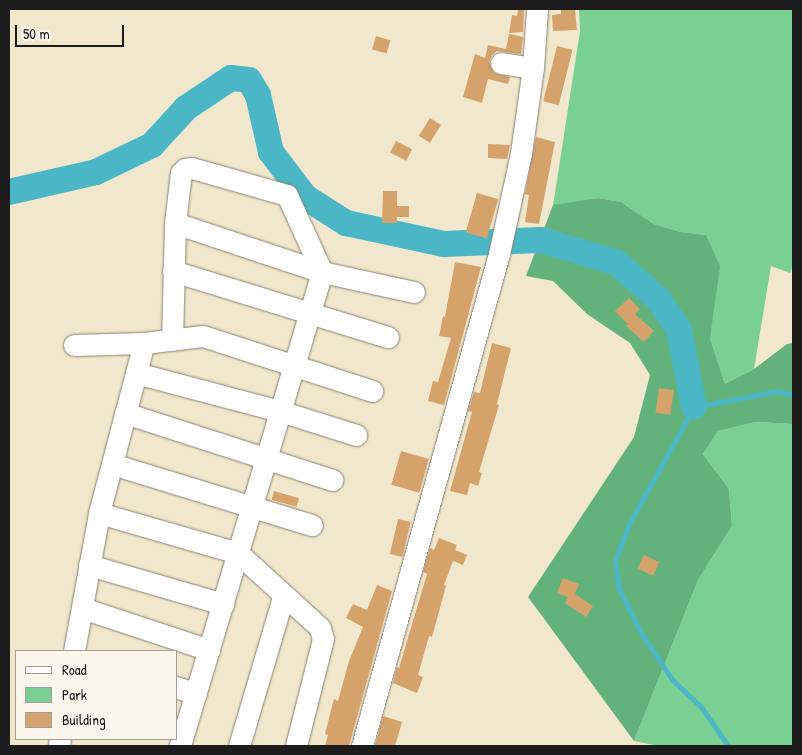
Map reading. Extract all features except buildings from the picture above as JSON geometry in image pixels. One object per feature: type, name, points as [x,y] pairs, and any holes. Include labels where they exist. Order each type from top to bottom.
[{"type":"street","points":[[362,746],[499,254],[521,153],[533,68],[537,9]]},
{"type":"street","points":[[501,63],[533,68]]},
{"type":"street","points":[[172,340],[175,223],[181,173],[185,168],[192,168],[283,193],[289,198],[322,272],[209,650],[186,690],[180,741]]},
{"type":"street","points":[[175,223],[322,272],[414,292]]},
{"type":"street","points":[[173,270],[388,337]]},
{"type":"street","points":[[74,345],[144,343],[203,336],[372,391]]},
{"type":"street","points":[[74,650],[99,512],[144,343]]},
{"type":"street","points":[[136,373],[280,412],[356,435]]},
{"type":"street","points":[[125,413],[332,480]]},
{"type":"street","points":[[112,464],[312,525]]},
{"type":"street","points":[[99,512],[238,554],[283,597],[320,628],[323,640],[296,746]]},
{"type":"street","points":[[89,566],[223,604]]},
{"type":"street","points":[[239,746],[283,597]]},
{"type":"street","points":[[82,608],[209,650]]},
{"type":"green space","points":[[579,9],[793,9],[793,266],[790,273],[771,266],[754,369],[725,384],[710,338],[706,235],[681,232],[654,224],[621,202],[598,198],[553,206],[580,31]]},
{"type":"green space","points":[[598,198],[621,202],[654,224],[681,232],[706,235],[720,266],[710,338],[725,384],[754,369],[787,344],[793,343],[793,424],[756,422],[718,431],[703,454],[729,489],[732,526],[698,580],[634,741],[528,597],[634,437],[650,375],[630,343],[587,314],[553,281],[526,276],[553,205]]},
{"type":"green space","points":[[756,422],[793,424],[793,746],[659,746],[634,741],[698,580],[732,526],[729,489],[703,454],[718,431]]},
{"type":"waterway","points":[[9,192],[96,172],[152,145],[186,108],[231,78],[249,80],[258,95],[271,152],[305,197],[346,223],[444,244],[541,240],[617,263],[659,300],[679,330],[694,407]]},
{"type":"waterway","points":[[728,746],[701,707],[673,681],[642,635],[619,589],[615,561],[629,524],[694,407],[778,391],[793,395]]}]
